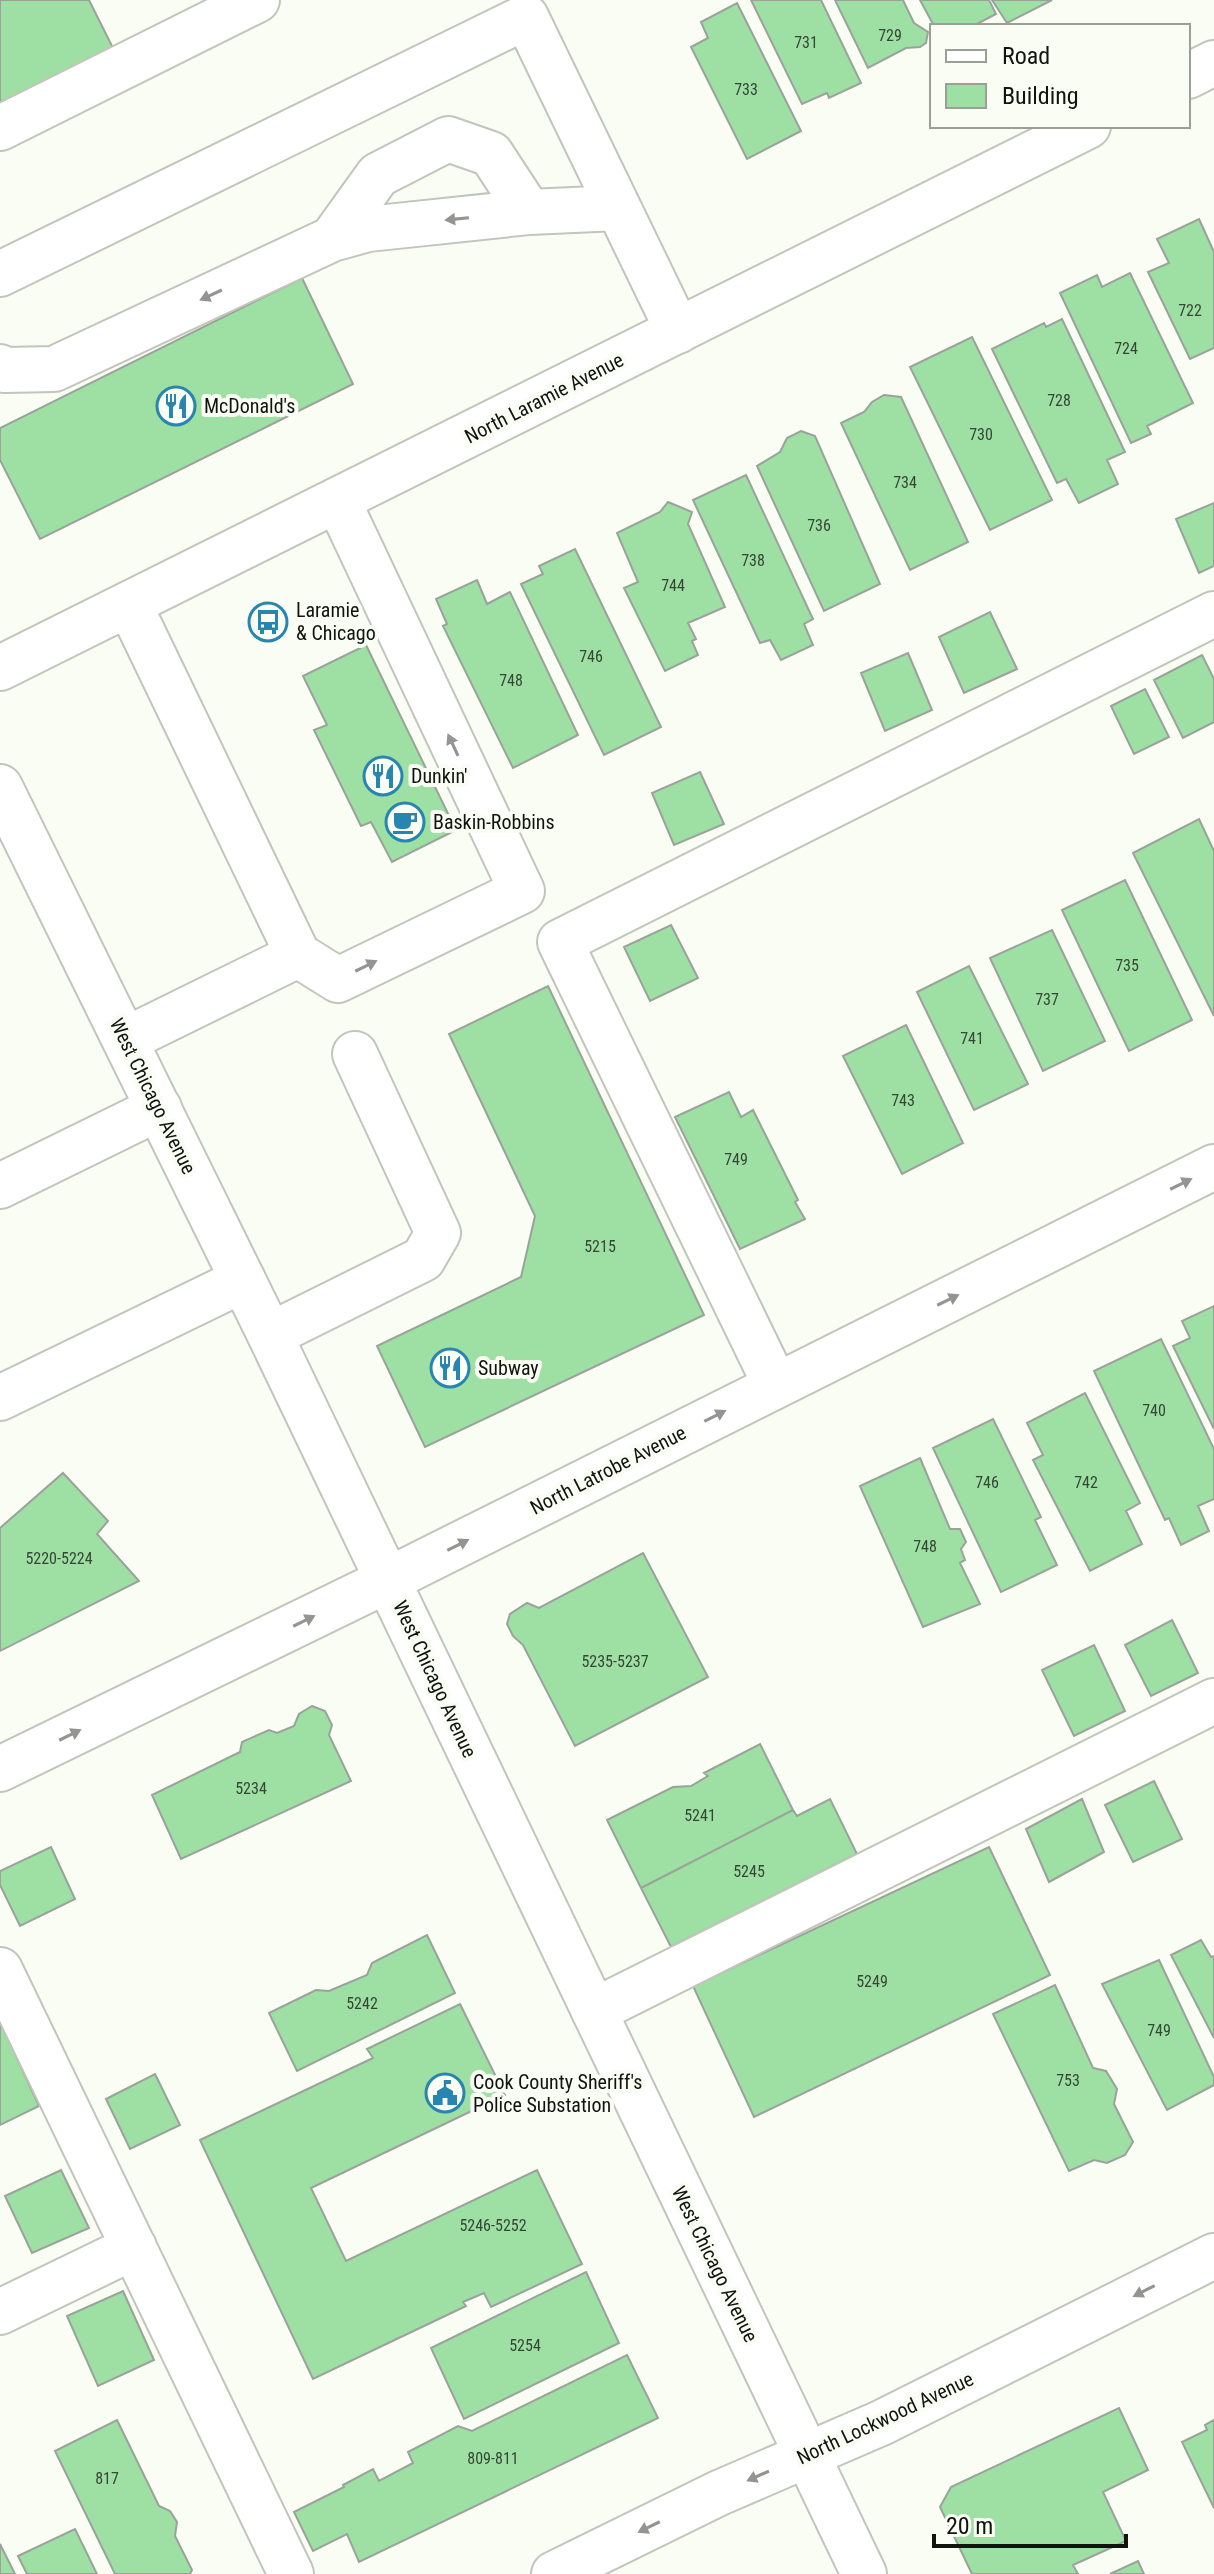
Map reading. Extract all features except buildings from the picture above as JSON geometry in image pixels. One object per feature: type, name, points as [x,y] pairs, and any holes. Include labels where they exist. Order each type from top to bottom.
[{"type":"street","points":[[0,128],[257,0]]},
{"type":"street","points":[[0,274],[526,17],[678,331]]},
{"type":"street","points":[[1190,75],[1214,63]]},
{"type":"street","name":"North Laramie Avenue","points":[[0,668],[1084,128]]},
{"type":"street","points":[[332,239],[378,175],[448,139],[491,154],[529,212]]},
{"type":"street","points":[[0,367],[5,370],[54,369],[332,239],[368,229],[529,212],[618,208]]},
{"type":"street","points":[[129,604],[298,955],[338,980],[522,891],[338,501]]},
{"type":"street","points":[[776,1386],[560,942],[1214,614]]},
{"type":"street","name":"West Chicago Avenue","points":[[0,787],[270,1335],[864,2574]]},
{"type":"street","points":[[125,1040],[298,955]]},
{"type":"street","points":[[270,1335],[423,1259],[438,1233],[355,1054]]},
{"type":"street","points":[[0,1186],[159,1108]]},
{"type":"street","name":"North Latrobe Avenue","points":[[0,1769],[388,1580],[1214,1167]]},
{"type":"street","points":[[0,1398],[243,1280]]},
{"type":"street","points":[[594,2011],[1214,1701]]},
{"type":"street","points":[[0,1970],[291,2574]]},
{"type":"street","points":[[0,2312],[134,2247]]},
{"type":"street","name":"North Lockwood Avenue","points":[[554,2574],[704,2500],[881,2423],[1214,2256]]},
{"type":"place","name":"McDonald's","points":[[176,406]]},
{"type":"place","name":"Laramie & Chicago","points":[[268,622]]},
{"type":"place","name":"Dunkin'","points":[[383,776]]},
{"type":"place","name":"Baskin-Robbins","points":[[405,822]]},
{"type":"place","name":"Subway","points":[[450,1368]]},
{"type":"place","name":"Cook County Sheriff's Police Substation","points":[[445,2093]]}]
